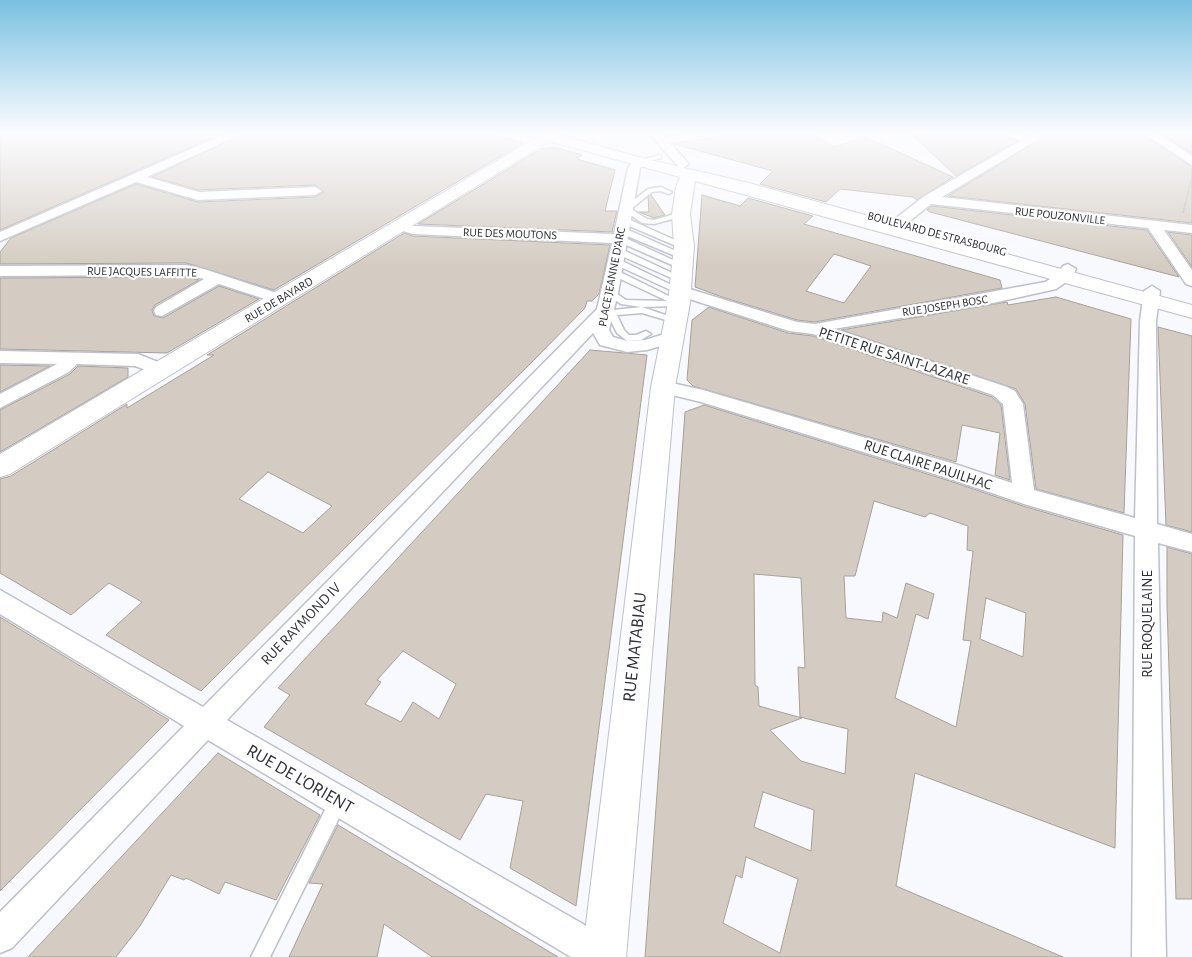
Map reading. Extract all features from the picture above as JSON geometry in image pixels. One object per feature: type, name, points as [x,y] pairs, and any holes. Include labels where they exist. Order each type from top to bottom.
[{"type":"main road","name":"RUE DE BAYARD","points":[[0,467],[485,177]]},
{"type":"main road","points":[[677,287],[685,177]]},
{"type":"main road","name":"BOULEVARD DE STRASBOURG","points":[[714,177],[1152,296],[1192,312]]},
{"type":"main road","name":"RUE MATABIAU","points":[[604,957],[663,387],[677,287]]},
{"type":"main road","name":"BOULEVARD DE STRASBOURG","points":[[1152,296],[1192,300]]},
{"type":"street","points":[[0,237],[139,177]]},
{"type":"street","name":"PLACE JEANNE D'ARC","points":[[632,177],[615,271],[600,330],[602,336],[615,344],[628,347],[647,346],[677,287]]},
{"type":"street","points":[[894,226],[928,200],[967,177]]},
{"type":"street","points":[[136,178],[198,196],[315,191]]},
{"type":"street","name":"RUE POUZONVILLE","points":[[928,200],[1192,229]]},
{"type":"street","name":"RUE DES MOUTONS","points":[[401,226],[615,271]]},
{"type":"street","points":[[1153,226],[1192,281]]},
{"type":"street","name":"RUE JACQUES LAFFITTE","points":[[0,271],[186,270],[280,299]]},
{"type":"street","name":"RUE RAYMOND IV","points":[[0,936],[205,724],[615,271]]},
{"type":"street","name":"RUE JOSEPH BOSC","points":[[814,329],[833,324],[1050,286],[1066,274]]},
{"type":"street","points":[[162,311],[217,278]]},
{"type":"street","name":"PETITE RUE SAINT-LAZARE","points":[[677,287],[795,327],[814,329],[1000,391],[1008,396],[1013,404],[1024,496]]},
{"type":"street","name":"RUE ROQUELAINE","points":[[1149,957],[1146,530],[1148,321],[1152,296]]},
{"type":"street","points":[[0,357],[138,360],[162,370]]},
{"type":"street","points":[[0,402],[63,368],[72,359]]},
{"type":"street","name":"RUE CLAIRE PAUILHAC","points":[[663,387],[713,399],[958,473],[1024,496],[1192,543]]},
{"type":"street","name":"RUE DE L'ORIENT","points":[[0,601],[205,724],[570,936],[599,957]]},
{"type":"lane","points":[[669,192],[661,188],[650,190],[615,271],[620,331],[627,338],[638,338],[677,287]]},
{"type":"lane","points":[[645,221],[662,221],[681,214]]},
{"type":"lane","points":[[645,221],[615,271],[624,302],[641,304],[677,287]]},
{"type":"lane","points":[[645,221],[677,287]]},
{"type":"lane","points":[[615,271],[677,287]]},
{"type":"lane","points":[[615,271],[677,287]]},
{"type":"lane","points":[[615,271],[677,287]]},
{"type":"lane","points":[[615,271],[677,287]]},
{"type":"lane","points":[[615,271],[633,310]]},
{"type":"lane","points":[[615,271],[633,310]]},
{"type":"lane","points":[[633,310],[677,287]]},
{"type":"lane","points":[[260,957],[338,802]]},
{"type":"path","points":[[1181,220],[1192,177]]},
{"type":"building","points":[[0,177],[122,177],[0,230]]},
{"type":"building","points":[[152,177],[466,177],[274,290],[186,263],[0,264],[0,252],[11,238],[136,184],[198,202],[315,197],[324,192],[315,185],[199,190]]},
{"type":"building","points":[[496,177],[613,177],[605,211],[617,211],[612,232],[418,224]]},
{"type":"building","points":[[767,177],[953,177],[917,200],[913,197],[840,189],[826,202],[760,184]]},
{"type":"building","points":[[979,177],[1192,177],[1192,223],[948,196]]},
{"type":"building","points":[[651,195],[665,215],[654,218],[639,212],[649,212],[648,197]]},
{"type":"building","points":[[702,195],[740,206],[748,198],[813,216],[804,224],[1000,280],[1002,288],[815,322],[797,320],[695,287]],"holes":[[[834,254],[871,266],[844,303],[806,291]]]},
{"type":"building","points":[[932,206],[1147,230],[1179,277],[927,210]]},
{"type":"building","points":[[1168,232],[1192,235],[1192,267]]},
{"type":"building","points":[[404,233],[413,236],[610,245],[599,294],[592,301],[587,301],[585,308],[533,361],[201,691],[106,635],[142,602],[109,583],[71,615],[0,573],[0,479],[11,476],[127,404],[127,408],[214,355],[207,355]],"holes":[[[268,472],[332,506],[303,533],[239,499]]]},
{"type":"building","points":[[186,277],[199,280],[155,305],[152,310],[154,316],[163,318],[219,286],[259,299],[167,353],[0,349],[0,278]]},
{"type":"building","points":[[1056,297],[1131,319],[1124,513],[1036,489],[1025,404],[1016,389],[841,330],[1007,302],[1008,305]]},
{"type":"building","points":[[709,307],[788,333],[813,336],[992,397],[1001,405],[1010,480],[995,475],[1000,433],[962,425],[956,462],[693,386],[687,380],[692,320]]},
{"type":"building","points":[[1158,327],[1192,336],[1192,532],[1166,525]]},
{"type":"building","points":[[590,350],[647,355],[576,906],[510,868],[523,801],[486,794],[460,840],[264,727],[290,695],[278,688]],"holes":[[[403,651],[456,684],[439,719],[413,702],[401,722],[365,704],[381,682],[377,680]]]},
{"type":"building","points":[[0,365],[50,366],[0,392]]},
{"type":"building","points":[[78,366],[128,368],[128,377],[0,452],[0,410],[70,374]]},
{"type":"building","points":[[704,405],[950,481],[1023,506],[1123,535],[1115,848],[915,773],[896,886],[1063,957],[645,957],[685,412]],"holes":[[[874,501],[925,517],[930,513],[968,526],[967,550],[973,551],[963,640],[971,641],[956,727],[895,698],[916,614],[928,619],[934,594],[906,583],[897,618],[883,612],[882,622],[846,618],[844,576],[855,576]],[[754,574],[801,578],[805,668],[798,667],[800,717],[848,729],[845,774],[801,761],[770,730],[802,718],[759,706],[758,687],[755,685]],[[986,598],[1026,613],[1023,657],[980,639]],[[763,792],[814,810],[811,851],[754,827]],[[746,857],[798,879],[780,953],[723,923],[736,875],[742,878]]]},
{"type":"building","points":[[1167,547],[1192,554],[1192,899],[1176,899]]},
{"type":"building","points":[[0,617],[169,720],[0,891]]},
{"type":"building","points":[[218,753],[320,815],[276,900],[225,882],[219,894],[186,878],[184,880],[171,875],[140,926],[116,957],[28,957]]},
{"type":"building","points":[[338,825],[558,957],[432,957],[384,924],[377,957],[289,957],[323,884],[309,883]]}]
